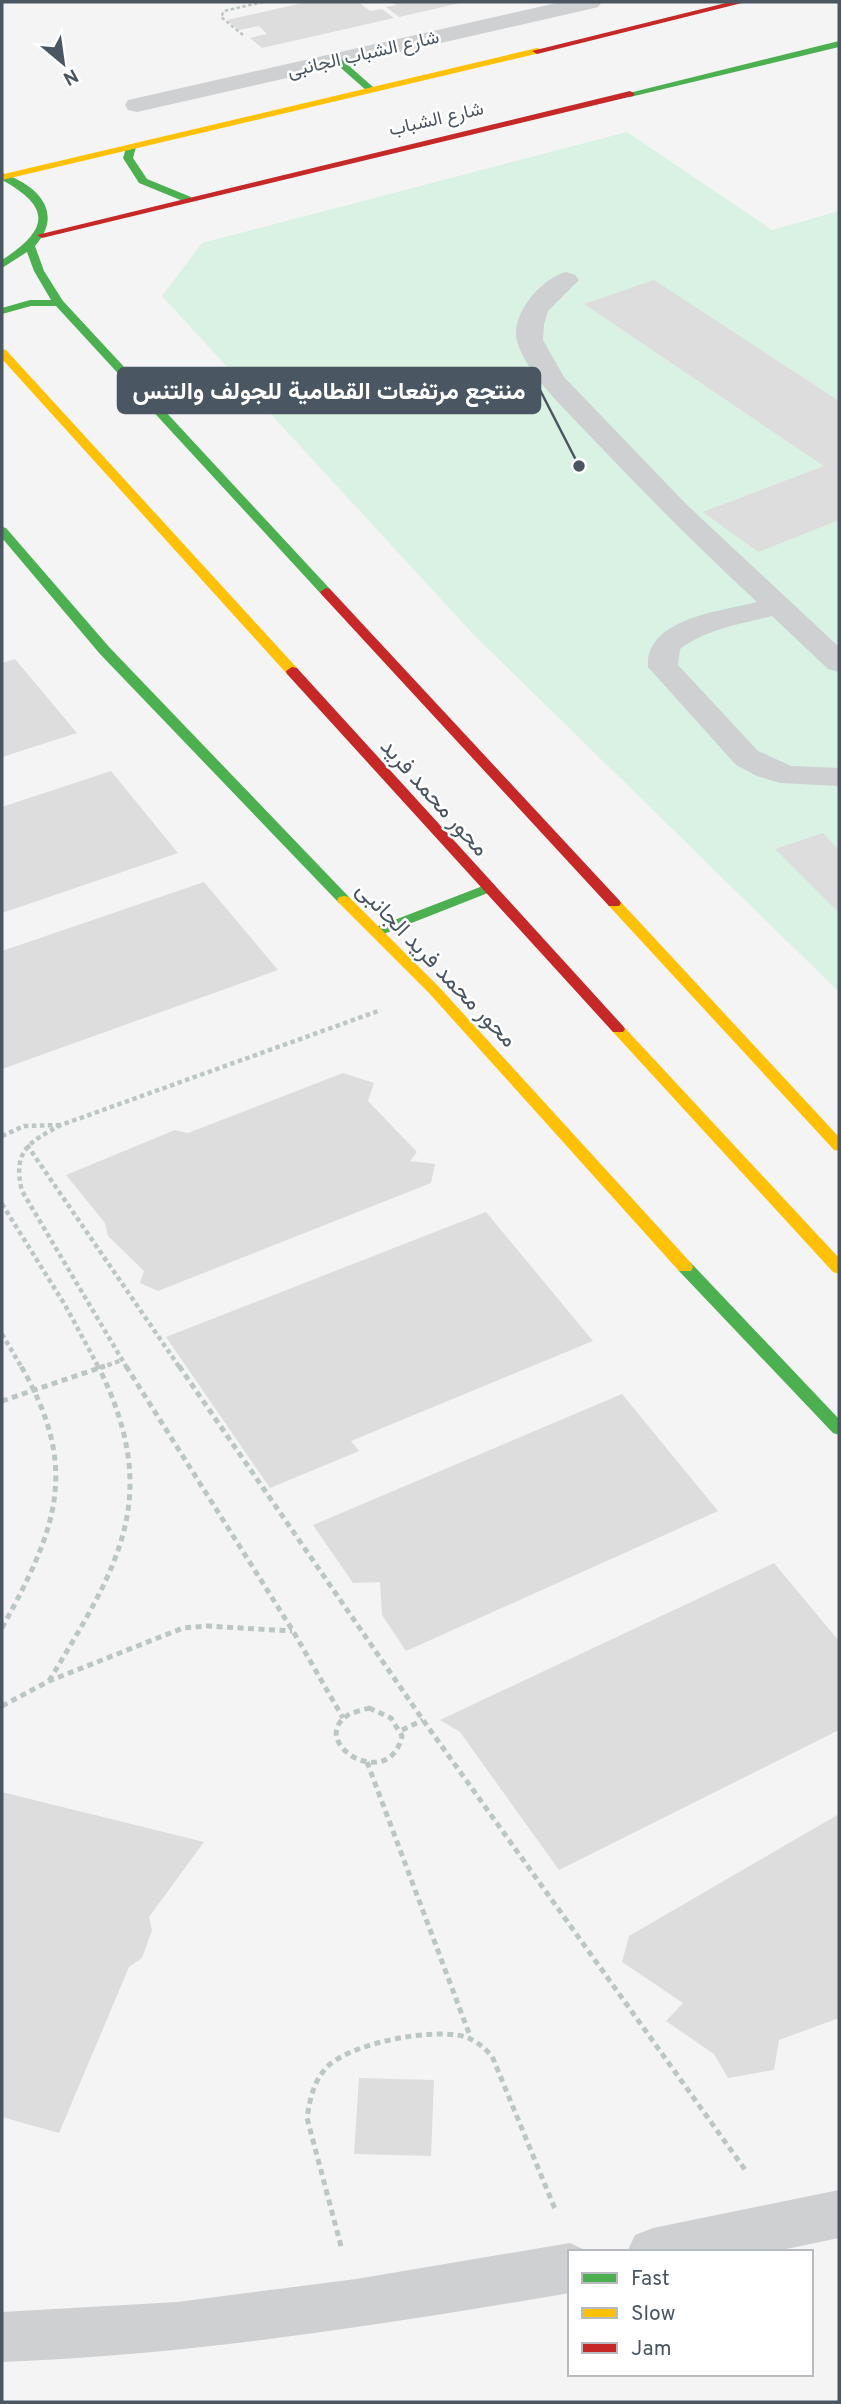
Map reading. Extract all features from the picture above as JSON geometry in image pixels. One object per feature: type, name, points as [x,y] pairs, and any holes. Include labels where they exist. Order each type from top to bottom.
[{"type":"street","name":"شارع الشباب الجانبى","points":[[137,105],[590,2]]},
{"type":"street","name":"شارع الشباب","points":[[3,177],[741,2]]},
{"type":"street","name":"شارع الشباب","points":[[43,235],[839,44]]},
{"type":"street","points":[[335,59],[370,89]]},
{"type":"street","points":[[131,146],[128,158],[139,179],[167,194],[187,199]]},
{"type":"street","points":[[2,265],[31,248],[43,235],[48,222],[46,208],[38,196],[3,177]]},
{"type":"street","points":[[31,248],[39,271],[59,303],[839,1146]]},
{"type":"street","points":[[2,311],[30,303],[59,303]]},
{"type":"street","name":"محور محمد فريد","points":[[2,352],[488,888],[839,1268]]},
{"type":"street","name":"محور محمد فريد الجانبى","points":[[2,531],[105,650],[435,990],[758,1347],[839,1429]]},
{"type":"street","points":[[376,932],[488,888]]},
{"type":"street","points":[[663,2250],[839,2214]]},
{"type":"street","points":[[2,2337],[177,2327],[356,2304],[568,2269]]},
{"type":"lane","points":[[566,280],[536,308],[531,324],[530,340],[553,381],[677,511],[839,663]]},
{"type":"lane","points":[[778,606],[683,634],[669,643],[662,654],[663,667],[757,766],[792,776],[839,777]]},
{"type":"path","points":[[263,2],[224,12],[221,18],[286,70]]},
{"type":"path","points":[[343,1718],[293,1631],[122,1360],[22,1191],[16,1171],[19,1157],[27,1145],[61,1125],[435,990]]},
{"type":"path","points":[[2,1136],[24,1126],[61,1125]]},
{"type":"path","points":[[27,1145],[423,1720],[784,2225]]},
{"type":"path","points":[[2,1204],[99,1368],[124,1427],[131,1460],[132,1493],[125,1528],[93,1605],[49,1681]]},
{"type":"path","points":[[2,1334],[46,1417],[55,1446],[56,1507],[34,1570],[2,1628]]},
{"type":"path","points":[[2,1401],[122,1360]]},
{"type":"path","points":[[2,1706],[49,1681],[156,1636],[183,1628],[207,1626],[293,1631]]},
{"type":"path","points":[[369,1707],[384,1710],[396,1718],[402,1730],[400,1742],[394,1752],[381,1761],[366,1762],[349,1758],[338,1746],[336,1731],[343,1718],[356,1710],[369,1707]]},
{"type":"path","points":[[402,1730],[423,1720]]},
{"type":"path","points":[[366,1762],[471,2037]]},
{"type":"path","points":[[356,2304],[307,2118],[312,2091],[327,2067],[351,2050],[365,2045],[444,2035],[471,2037],[484,2045],[492,2056],[558,2216]]},
{"type":"green space","points":[[627,132],[772,230],[839,211],[839,992],[474,635],[162,296],[202,243]]},
{"type":"building","points":[[307,2],[358,2],[370,11],[382,9],[394,18],[262,48],[250,38],[267,34],[259,26],[239,30],[227,20]]},
{"type":"building","points":[[393,2],[460,3],[399,17],[386,7],[396,5]]},
{"type":"building","points":[[654,280],[839,401],[839,520],[758,552],[703,512],[824,466],[584,304]]},
{"type":"building","points":[[15,659],[77,733],[2,757],[2,663]]},
{"type":"building","points":[[111,771],[178,853],[2,913],[2,807]]},
{"type":"building","points":[[823,833],[839,850],[839,913],[775,849]]},
{"type":"building","points":[[204,882],[278,970],[2,1069],[2,951]]},
{"type":"building","points":[[343,1073],[374,1083],[368,1101],[417,1152],[410,1161],[435,1164],[431,1183],[158,1291],[140,1283],[144,1271],[108,1236],[105,1223],[66,1175],[175,1130],[188,1133]]},
{"type":"building","points":[[486,1212],[593,1341],[351,1441],[359,1451],[270,1488],[166,1337]]},
{"type":"building","points":[[622,1394],[718,1511],[406,1651],[382,1615],[380,1582],[353,1583],[313,1525]]},
{"type":"building","points":[[774,1563],[839,1641],[839,1730],[559,1870],[460,1732],[440,1720]]},
{"type":"building","points":[[2,1792],[204,1842],[149,1917],[152,1930],[142,1958],[129,1967],[59,2133],[2,2117]]},
{"type":"building","points":[[839,1814],[839,2018],[779,2040],[774,2070],[728,2078],[714,2054],[666,2021],[683,2003],[622,1962],[629,1936]]},
{"type":"building","points":[[359,2078],[434,2080],[431,2156],[354,2154]]},
{"type":"traffic: fast","points":[[630,94],[839,44]]},
{"type":"traffic: fast","points":[[336,59],[370,89]]},
{"type":"traffic: fast","points":[[131,147],[128,158],[143,181],[187,199]]},
{"type":"traffic: fast","points":[[2,176],[35,197],[42,208],[44,219],[41,231],[33,242],[2,265]]},
{"type":"traffic: fast","points":[[31,248],[39,271],[59,303],[326,592]]},
{"type":"traffic: fast","points":[[2,311],[30,303],[59,303]]},
{"type":"traffic: fast","points":[[2,531],[105,651],[344,900]]},
{"type":"traffic: fast","points":[[376,932],[488,888]]},
{"type":"traffic: fast","points":[[685,1267],[839,1429]]},
{"type":"traffic: slow","points":[[4,177],[537,51]]},
{"type":"traffic: slow","points":[[2,352],[292,671]]},
{"type":"traffic: slow","points":[[344,900],[434,990],[685,1267]]},
{"type":"traffic: slow","points":[[614,903],[839,1146]]},
{"type":"traffic: slow","points":[[618,1029],[839,1268]]},
{"type":"traffic: jam","points":[[537,51],[741,2]]},
{"type":"traffic: jam","points":[[42,235],[630,94]]},
{"type":"traffic: jam","points":[[326,592],[614,903]]},
{"type":"traffic: jam","points":[[292,671],[618,1029]]},
{"type":"place","name":"منتجع مرتفعات القطامية للجولف والتنس","points":[[579,466]]}]
